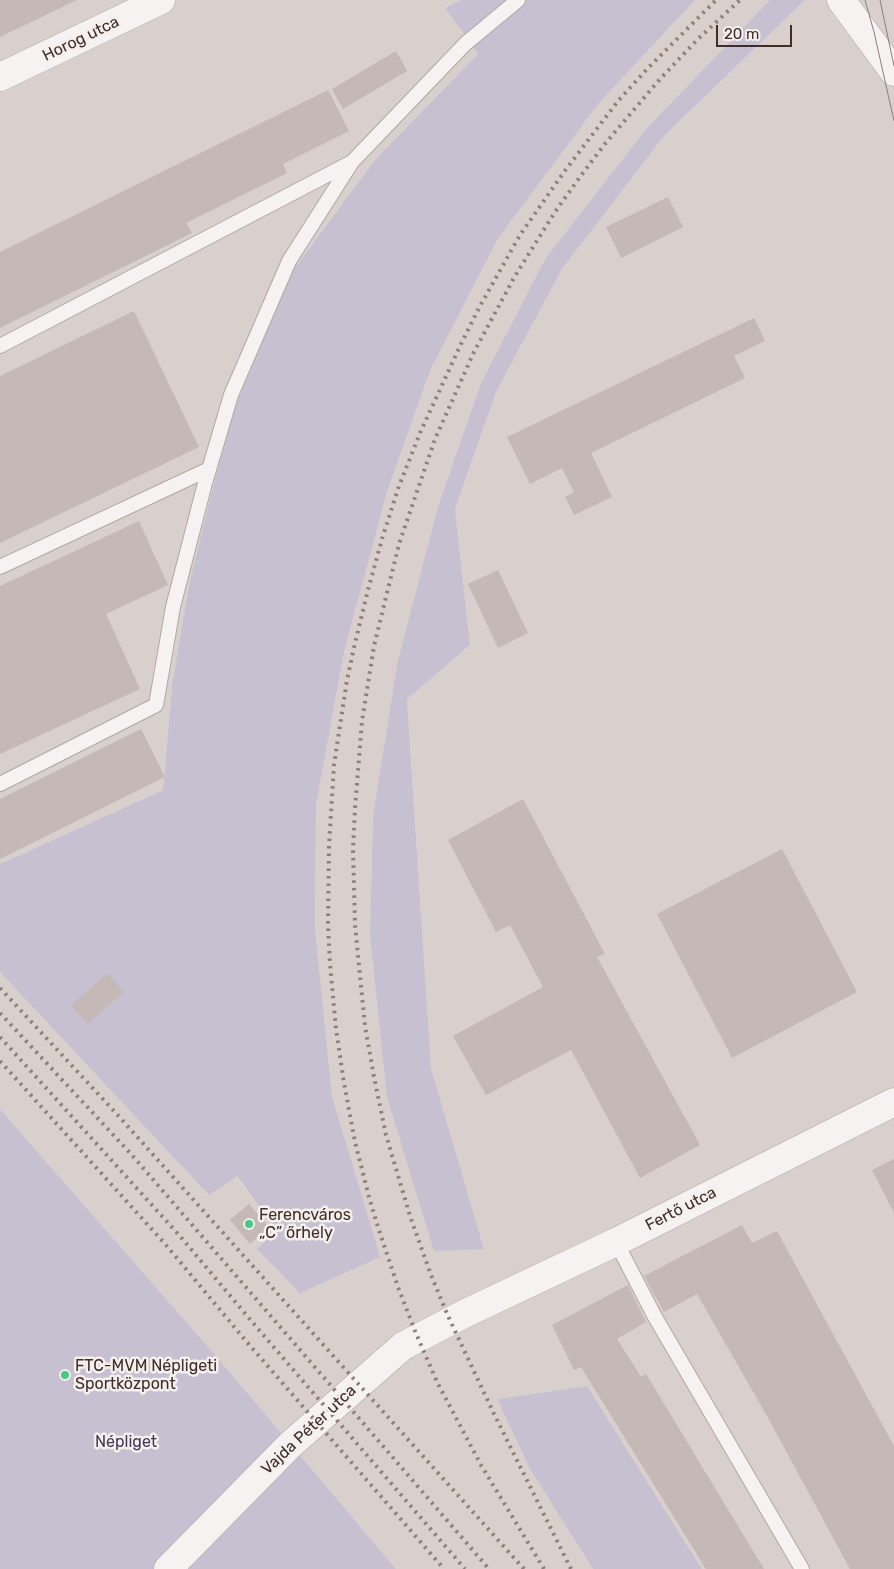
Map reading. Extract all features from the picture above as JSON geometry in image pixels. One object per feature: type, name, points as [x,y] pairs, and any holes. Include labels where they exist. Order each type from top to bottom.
[{"type":"street","name":"Horog utca","points":[[0,77],[161,0]]},
{"type":"street","points":[[840,0],[894,72]]},
{"type":"street","name":"Fertő utca","points":[[466,1313],[616,1242],[894,1102]]},
{"type":"street","name":"Vajda Péter utca","points":[[168,1569],[290,1444],[381,1364],[403,1346],[466,1313]]},
{"type":"lane","points":[[0,784],[156,705],[173,607],[209,469],[231,395],[289,261],[352,162],[465,44],[518,0]]},
{"type":"lane","points":[[0,346],[352,162]]},
{"type":"lane","points":[[0,567],[209,469]]},
{"type":"lane","points":[[616,1242],[655,1317],[802,1569]]},
{"type":"shaded area","points":[[0,0],[461,0],[445,8],[478,54],[375,160],[294,269],[172,686],[163,790],[0,864]]},
{"type":"shaded area","points":[[695,0],[770,0],[646,129],[545,259],[481,383],[438,506],[397,664],[373,816],[370,934],[484,1249],[431,1068],[407,698],[470,645],[455,509],[496,392],[562,269],[664,136],[805,0],[894,0],[894,1569],[702,1569],[587,1386],[497,1399],[531,1471],[593,1569],[396,1569],[216,1356],[0,1109],[0,972],[209,1194],[236,1176],[276,1230],[257,1249],[379,1257],[332,1095],[315,928],[316,805],[344,652],[387,492],[431,367],[499,237],[599,103]]},
{"type":"green space","points":[[461,0],[695,0],[599,103],[499,237],[431,368],[387,492],[344,652],[316,805],[315,928],[332,1096],[380,1257],[300,1293],[257,1249],[276,1230],[237,1176],[209,1195],[0,972],[0,864],[163,790],[172,686],[190,581],[231,416],[294,269],[375,160],[478,54],[445,8]]},
{"type":"green space","points":[[770,0],[805,0],[664,136],[562,269],[496,392],[455,509],[470,645],[407,699],[431,1068],[484,1249],[434,1251],[387,1097],[370,934],[373,816],[397,664],[438,506],[481,383],[545,259],[646,129]]},
{"type":"green space","name":"Népliget","points":[[0,1109],[216,1356],[396,1569],[0,1569]]},
{"type":"green space","points":[[587,1386],[702,1569],[593,1569],[531,1471],[497,1399]]},
{"type":"building","points":[[0,0],[77,0],[0,37]]},
{"type":"building","points":[[396,51],[407,71],[343,109],[332,89]]},
{"type":"building","points":[[328,90],[349,131],[283,164],[287,173],[186,223],[192,233],[0,328],[0,252]]},
{"type":"building","points":[[668,197],[683,227],[621,258],[606,227]]},
{"type":"building","points":[[134,311],[199,447],[0,543],[0,376]]},
{"type":"building","points":[[754,318],[765,341],[734,356],[745,378],[591,453],[612,497],[574,515],[565,497],[574,492],[562,468],[530,484],[507,437]]},
{"type":"building","points":[[139,521],[168,585],[106,614],[140,689],[0,754],[0,586]]},
{"type":"building","points":[[498,570],[528,633],[498,648],[468,584]]},
{"type":"building","points":[[141,729],[165,777],[0,859],[0,799]]},
{"type":"building","points":[[523,799],[605,954],[597,957],[700,1145],[640,1178],[571,1050],[486,1095],[453,1036],[543,987],[510,925],[496,932],[448,840]]},
{"type":"building","points":[[782,849],[857,992],[732,1058],[657,914]]},
{"type":"building","points":[[107,973],[124,992],[88,1024],[71,1005]]},
{"type":"building","points":[[894,1159],[894,1213],[872,1170]]},
{"type":"building","name":"Ferencváros „C” őrhely","points":[[249,1204],[269,1227],[250,1244],[230,1220]]},
{"type":"building","points":[[742,1225],[752,1243],[777,1231],[894,1446],[894,1569],[850,1569],[767,1416],[697,1294],[664,1312],[644,1276]]},
{"type":"building","points":[[628,1285],[646,1322],[617,1339],[641,1377],[646,1374],[764,1569],[706,1569],[581,1367],[574,1370],[552,1325]]},
{"type":"tram line","points":[[865,0],[894,121]]},
{"type":"tram line","points":[[880,0],[894,66]]},
{"type":"railway","points":[[544,1569],[481,1465],[437,1382],[398,1287],[369,1197],[355,1142],[344,1083],[336,1029],[330,964],[328,924],[329,846],[334,765],[347,680],[382,539],[399,486],[420,433],[460,346],[520,235],[564,172],[618,101],[716,0]]},
{"type":"railway","points":[[571,1569],[448,1316],[410,1216],[386,1135],[365,1026],[355,925],[353,849],[362,721],[374,646],[399,544],[435,439],[474,352],[515,276],[555,212],[604,145],[660,79],[698,39],[740,0]]},
{"type":"railway","points":[[0,988],[114,1111],[524,1569]]},
{"type":"railway","points":[[0,1013],[131,1154],[489,1569]]},
{"type":"railway","points":[[0,1037],[179,1235],[465,1569]]},
{"type":"railway","points":[[0,1061],[166,1245],[246,1341],[444,1569]]},
{"type":"place","name":"Ferencváros „C” őrhely","points":[[249,1224]]},
{"type":"place","name":"FTC-MVM Népligeti Sportközpont","points":[[65,1375]]}]
